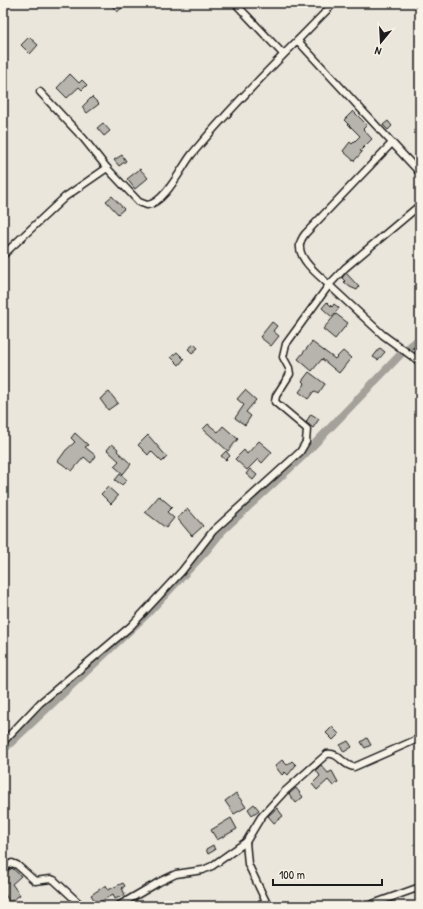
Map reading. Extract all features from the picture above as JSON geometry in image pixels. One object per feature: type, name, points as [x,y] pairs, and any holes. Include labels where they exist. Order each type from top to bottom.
[{"type":"street","points":[[235,3],[283,54]]},
{"type":"street","points":[[40,92],[84,139],[107,168],[139,202],[152,204],[166,193],[184,164],[197,148],[283,54],[298,41],[334,3]]},
{"type":"street","points":[[298,41],[391,144],[420,172]]},
{"type":"street","points":[[391,144],[305,234],[300,243],[300,250],[303,257],[329,285],[383,335],[420,362]]},
{"type":"street","points":[[3,255],[65,198],[107,168]]},
{"type":"street","points":[[3,742],[40,703],[131,626],[182,571],[213,531],[300,452],[306,442],[307,429],[277,404],[275,399],[290,374],[283,353],[286,344],[329,285],[346,268],[420,205]]},
{"type":"street","points":[[118,906],[145,889],[176,874],[203,870],[212,866],[246,842],[261,817],[284,792],[327,754],[336,755],[349,767],[354,767],[420,738]]},
{"type":"street","points":[[246,842],[248,864],[268,906]]},
{"type":"street","points":[[3,868],[9,864],[14,864],[34,881],[54,880],[82,906]]},
{"type":"street","points":[[367,906],[420,887]]},
{"type":"path","points":[[408,353],[420,343]]},
{"type":"building","points":[[110,3],[128,3],[117,12]]},
{"type":"building","points":[[29,37],[38,45],[30,54],[21,45]]},
{"type":"building","points":[[70,74],[79,83],[82,80],[87,85],[82,90],[79,87],[67,98],[57,88]]},
{"type":"building","points":[[92,97],[99,104],[87,113],[82,107]]},
{"type":"building","points":[[353,111],[367,125],[363,129],[372,139],[360,151],[362,152],[354,161],[343,151],[350,142],[352,144],[360,136],[344,120]]},
{"type":"building","points":[[388,121],[392,126],[388,130],[383,125]]},
{"type":"building","points":[[103,123],[110,131],[104,136],[97,128]]},
{"type":"building","points":[[122,155],[126,161],[119,166],[114,160]]},
{"type":"building","points":[[140,169],[148,178],[135,189],[127,179]]},
{"type":"building","points":[[112,196],[124,209],[118,214],[106,201]]},
{"type":"building","points":[[346,273],[359,287],[357,290],[344,282],[345,281],[342,278]]},
{"type":"building","points":[[327,302],[332,307],[334,304],[339,308],[332,317],[322,308]]},
{"type":"building","points":[[336,314],[348,323],[335,339],[323,329]]},
{"type":"building","points":[[272,322],[277,326],[273,331],[279,336],[271,346],[260,337]]},
{"type":"building","points":[[312,342],[335,359],[343,351],[351,358],[339,373],[322,359],[312,371],[298,359]]},
{"type":"building","points":[[194,344],[198,348],[192,353],[188,349]]},
{"type":"building","points":[[380,348],[385,352],[378,360],[373,357]]},
{"type":"building","points":[[177,352],[184,359],[179,365],[171,357]]},
{"type":"building","points":[[309,372],[325,384],[318,394],[314,391],[308,399],[299,392],[305,384],[302,381]]},
{"type":"building","points":[[245,390],[256,400],[246,412],[251,416],[245,425],[235,418],[244,405],[237,399]]},
{"type":"building","points":[[109,392],[118,403],[108,410],[100,399]]},
{"type":"building","points":[[311,414],[319,419],[313,428],[306,422]]},
{"type":"building","points":[[208,424],[218,432],[223,426],[238,439],[228,451],[203,429]]},
{"type":"building","points":[[75,433],[88,445],[85,447],[96,456],[91,463],[84,457],[72,471],[58,461],[66,450],[75,442],[71,438]]},
{"type":"building","points":[[148,435],[167,457],[162,462],[151,451],[148,455],[138,445]]},
{"type":"building","points":[[259,441],[272,452],[262,463],[258,459],[247,470],[235,459],[244,450],[247,454]]},
{"type":"building","points":[[112,444],[131,464],[123,474],[114,466],[119,461],[107,450]]},
{"type":"building","points":[[226,451],[230,456],[226,460],[221,456]]},
{"type":"building","points":[[250,469],[257,475],[253,480],[246,474]]},
{"type":"building","points":[[120,474],[127,480],[122,485],[115,480]]},
{"type":"building","points":[[108,487],[118,496],[111,504],[101,494]]},
{"type":"building","points":[[159,496],[172,507],[167,512],[174,518],[166,528],[145,512]]},
{"type":"building","points":[[188,509],[203,526],[192,536],[177,518]]},
{"type":"building","points":[[332,727],[339,734],[333,740],[326,733]]},
{"type":"building","points":[[367,738],[371,745],[365,748],[361,742]]},
{"type":"building","points":[[348,741],[352,747],[344,752],[340,745]]},
{"type":"building","points":[[282,760],[287,765],[292,761],[296,765],[288,775],[285,772],[282,775],[275,766]]},
{"type":"building","points":[[321,765],[328,773],[332,771],[338,782],[333,786],[328,780],[317,790],[312,784],[320,776],[316,770]]},
{"type":"building","points":[[296,788],[303,797],[296,803],[289,794]]},
{"type":"building","points":[[236,793],[246,807],[234,814],[225,801]]},
{"type":"building","points":[[254,804],[259,810],[252,815],[248,809]]},
{"type":"building","points":[[277,808],[283,816],[274,823],[268,816]]},
{"type":"building","points":[[231,818],[237,829],[217,840],[211,830]]},
{"type":"building","points":[[213,845],[215,850],[208,854],[206,849]]},
{"type":"building","points":[[12,868],[21,876],[12,884],[20,895],[10,902],[3,892],[3,875]]},
{"type":"building","points":[[123,883],[125,886],[122,888],[125,895],[115,899],[113,894],[97,904],[91,895],[106,885],[108,890]]},
{"type":"waterway","points":[[407,349],[420,338]]},
{"type":"waterway","points":[[3,750],[147,614],[207,550],[223,530],[304,455],[402,353]]}]
